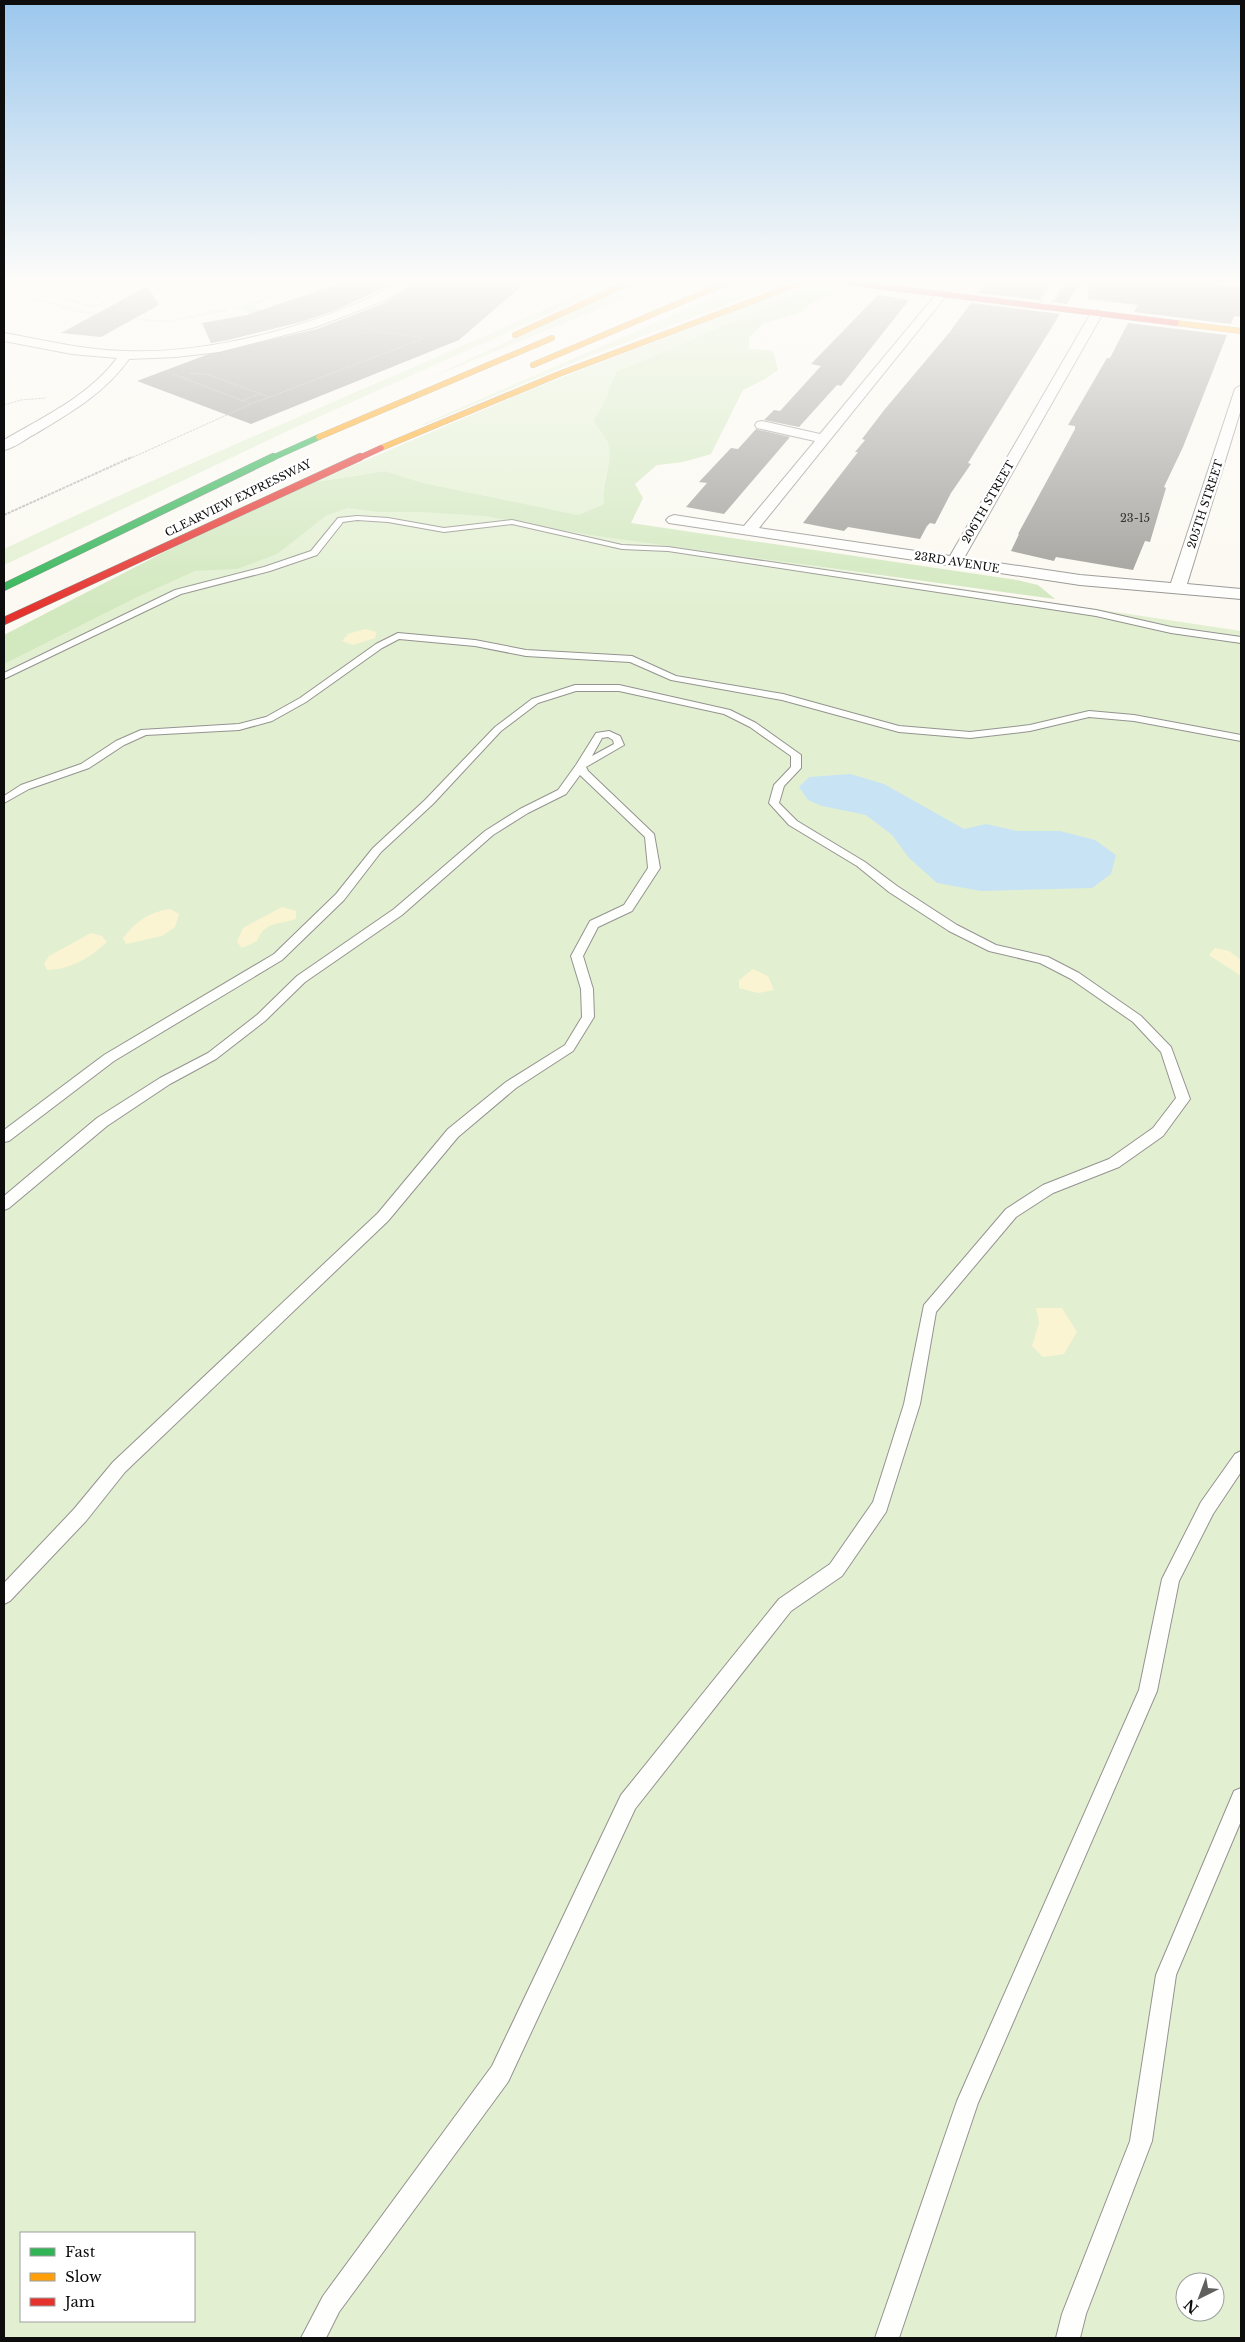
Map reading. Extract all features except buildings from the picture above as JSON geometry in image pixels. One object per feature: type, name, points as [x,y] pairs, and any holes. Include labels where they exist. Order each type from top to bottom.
[{"type":"main road","name":"CLEARVIEW EXPRESSWAY","points":[[4,587],[266,460],[421,392]]},
{"type":"main road","points":[[4,621],[208,525],[512,392]]},
{"type":"main road","points":[[4,580],[140,512],[376,400]]},
{"type":"main road","name":"CLEARVIEW EXPRESSWAY","points":[[4,616],[159,536]]},
{"type":"street","points":[[4,446],[90,392]]},
{"type":"street","points":[[749,530],[862,392]]},
{"type":"street","name":"206TH STREET","points":[[954,562],[1051,392]]},
{"type":"street","name":"205TH STREET","points":[[1177,590],[1240,392]]},
{"type":"street","points":[[762,425],[824,439]]},
{"type":"street","name":"23RD AVENUE","points":[[674,520],[1080,580],[1177,590],[1241,594]]},
{"type":"lane","points":[[4,676],[178,592],[267,569],[314,553],[341,520],[357,518],[388,520],[444,530],[512,522],[622,547],[668,549],[1026,602],[1096,613],[1170,630],[1241,640]]},
{"type":"lane","points":[[4,800],[25,787],[85,766],[120,744],[144,732],[238,726],[269,719],[304,700],[379,646],[398,636],[476,643],[526,652],[632,660],[674,678],[726,689],[783,697],[899,729],[970,736],[1030,728],[1089,714],[1134,718],[1241,738]]},
{"type":"lane","points":[[4,1137],[109,1058],[202,1005],[278,957],[340,897],[377,850],[429,802],[498,729],[535,701],[575,688],[619,688],[727,712],[753,725],[796,755],[796,768],[779,785],[774,804],[793,823],[861,864],[893,889],[953,928],[993,948],[1044,960],[1074,976],[1137,1018],[1167,1050],[1183,1099],[1158,1132],[1114,1163],[1048,1189],[1011,1212],[929,1310],[912,1404],[880,1506],[836,1570],[785,1606],[628,1802],[585,1897],[500,2074],[331,2304],[313,2338]]},
{"type":"lane","points":[[4,1204],[102,1122],[165,1080],[212,1056],[261,1018],[302,979],[398,912],[489,833],[524,811],[562,792],[581,766],[583,772],[650,836],[654,868],[628,908],[594,924],[577,956],[587,989],[588,1017],[569,1048],[511,1085],[453,1133],[383,1217],[119,1467],[80,1515],[4,1595]]},
{"type":"lane","points":[[886,2338],[968,2101],[1148,1691],[1171,1579],[1207,1508],[1241,1459]]},
{"type":"lane","points":[[1068,2338],[1074,2314],[1140,2141],[1166,1975],[1241,1798]]},
{"type":"path","points":[[219,392],[251,404]]},
{"type":"path","points":[[255,392],[269,397]]},
{"type":"path","points":[[4,515],[251,404],[281,392]]},
{"type":"path","points":[[241,401],[253,398],[259,394]]},
{"type":"path","points":[[4,406],[21,400],[50,398]]},
{"type":"green space","points":[[355,392],[374,392],[4,565],[4,549]]},
{"type":"green space","points":[[496,392],[502,392],[427,424],[421,425]]},
{"type":"green space","points":[[524,392],[608,392],[593,421],[606,438],[609,449],[603,489],[604,504],[578,515],[422,483],[385,471],[315,482]]},
{"type":"green space","points":[[608,392],[742,392],[711,454],[683,462],[657,465],[635,484],[643,498],[631,523],[1017,580],[1038,585],[1055,599],[590,535],[485,516],[421,512],[378,512],[348,508],[327,515],[277,554],[237,569],[195,571],[135,598],[4,664],[4,635],[203,532],[315,482],[385,471],[423,483],[578,515],[604,504],[603,496],[609,464],[609,449],[606,438],[593,421]]},
{"type":"green space","points":[[352,487],[753,557],[1241,631],[1241,2338],[4,2338],[4,645]]},
{"type":"sand","points":[[365,629],[376,632],[375,638],[353,645],[342,641],[348,634]]},
{"type":"sand","points":[[282,907],[296,911],[296,919],[268,927],[257,941],[242,948],[237,942],[243,928]]},
{"type":"sand","points":[[170,909],[179,914],[175,927],[162,936],[126,944],[123,938],[138,922],[156,912]]},
{"type":"sand","points":[[91,933],[102,936],[107,942],[80,962],[47,970],[44,964],[49,956]]},
{"type":"sand","points":[[1215,948],[1229,951],[1241,960],[1241,976],[1209,955]]},
{"type":"sand","points":[[753,969],[768,976],[774,990],[758,993],[739,988],[739,980]]},
{"type":"sand","points":[[1036,1308],[1062,1308],[1077,1332],[1064,1354],[1043,1357],[1032,1346],[1039,1323]]},
{"type":"water","points":[[850,774],[884,784],[964,829],[986,824],[1017,831],[1060,831],[1095,840],[1116,855],[1111,874],[1092,888],[981,891],[937,883],[909,858],[892,835],[866,815],[822,806],[808,800],[799,787],[809,777]]},
{"type":"traffic: fast","points":[[4,587],[233,475],[319,437]]},
{"type":"traffic: slow","points":[[319,437],[424,392]]},
{"type":"traffic: slow","points":[[381,448],[515,392]]},
{"type":"traffic: jam","points":[[4,621],[181,538],[381,448]]}]
